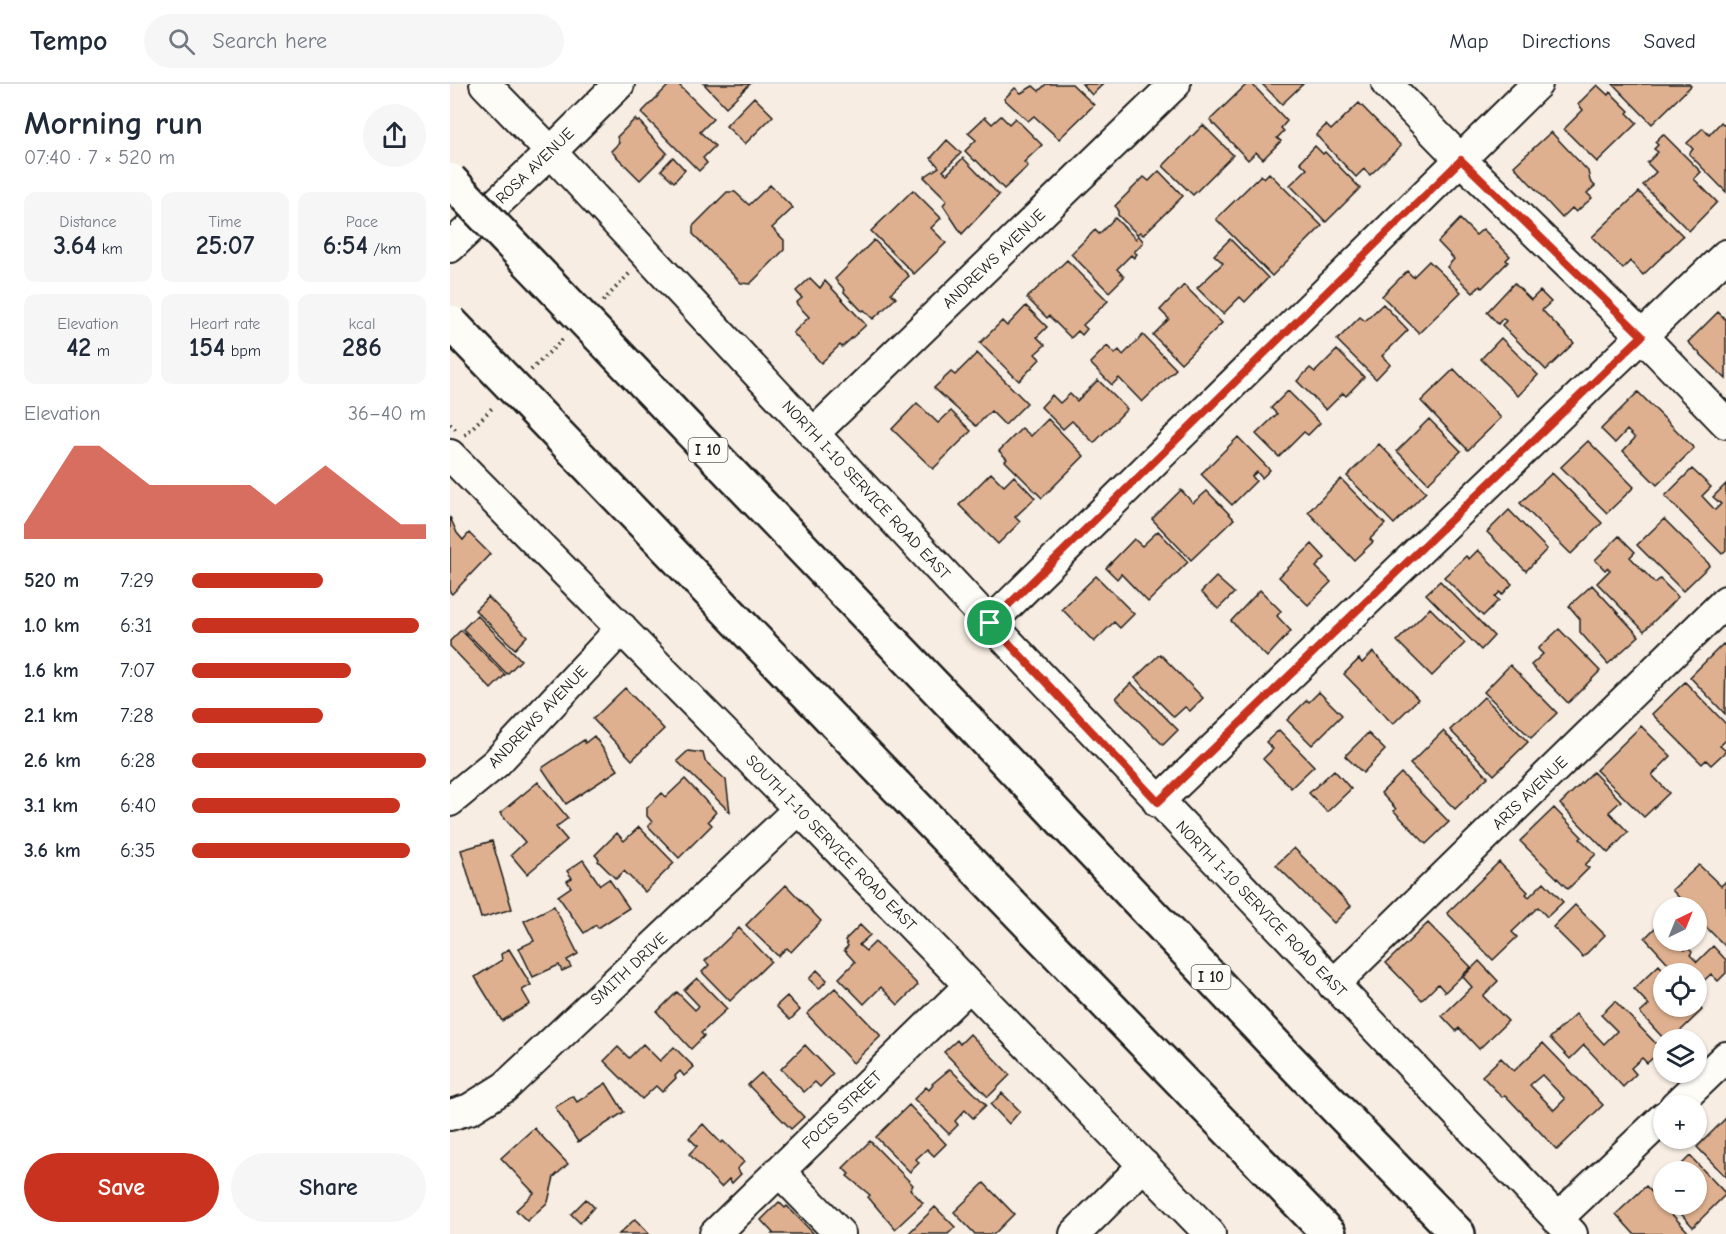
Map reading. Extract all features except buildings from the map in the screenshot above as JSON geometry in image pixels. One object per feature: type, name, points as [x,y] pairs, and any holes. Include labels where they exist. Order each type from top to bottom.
[{"type":"highway","name":"I 10","points":[[450,180],[1458,1234]]},
{"type":"highway","points":[[450,322],[1329,1234]]},
{"type":"street","name":"NORTH I-10 SERVICE ROAD EAST","points":[[485,84],[1158,802],[1564,1226]]},
{"type":"street","name":"ROSA AVENUE","points":[[450,247],[619,84]]},
{"type":"street","name":"ANDREWS AVENUE","points":[[813,434],[1175,84]]},
{"type":"street","points":[[1387,84],[1461,160],[1642,336],[1726,423]]},
{"type":"street","points":[[990,623],[1537,84]]},
{"type":"street","points":[[1158,802],[1726,255]]},
{"type":"street","name":"SOUTH I-10 SERVICE ROAD EAST","points":[[456,446],[622,628],[1210,1234]]},
{"type":"street","name":"ARIS AVENUE","points":[[1334,985],[1726,601]]},
{"type":"street","name":"ANDREWS AVENUE","points":[[450,801],[496,764],[622,628]]},
{"type":"street","name":"SMITH DRIVE","points":[[450,1115],[470,1108],[505,1087],[799,809]]},
{"type":"street","name":"FOCIS STREET","points":[[715,1234],[969,986]]},
{"type":"street","points":[[1686,1095],[1726,1057]]},
{"type":"street","points":[[1564,1226],[1653,1129]]},
{"type":"street","points":[[1075,1234],[1144,1165]]},
{"type":"street","points":[[779,1171],[840,1234]]},
{"type":"path","points":[[601,302],[634,270]]},
{"type":"path","points":[[526,374],[568,334]]},
{"type":"path","points":[[456,446],[502,398]]},
{"type":"route","points":[[1461,160],[1642,336],[1158,802],[990,623],[1461,160]]}]
